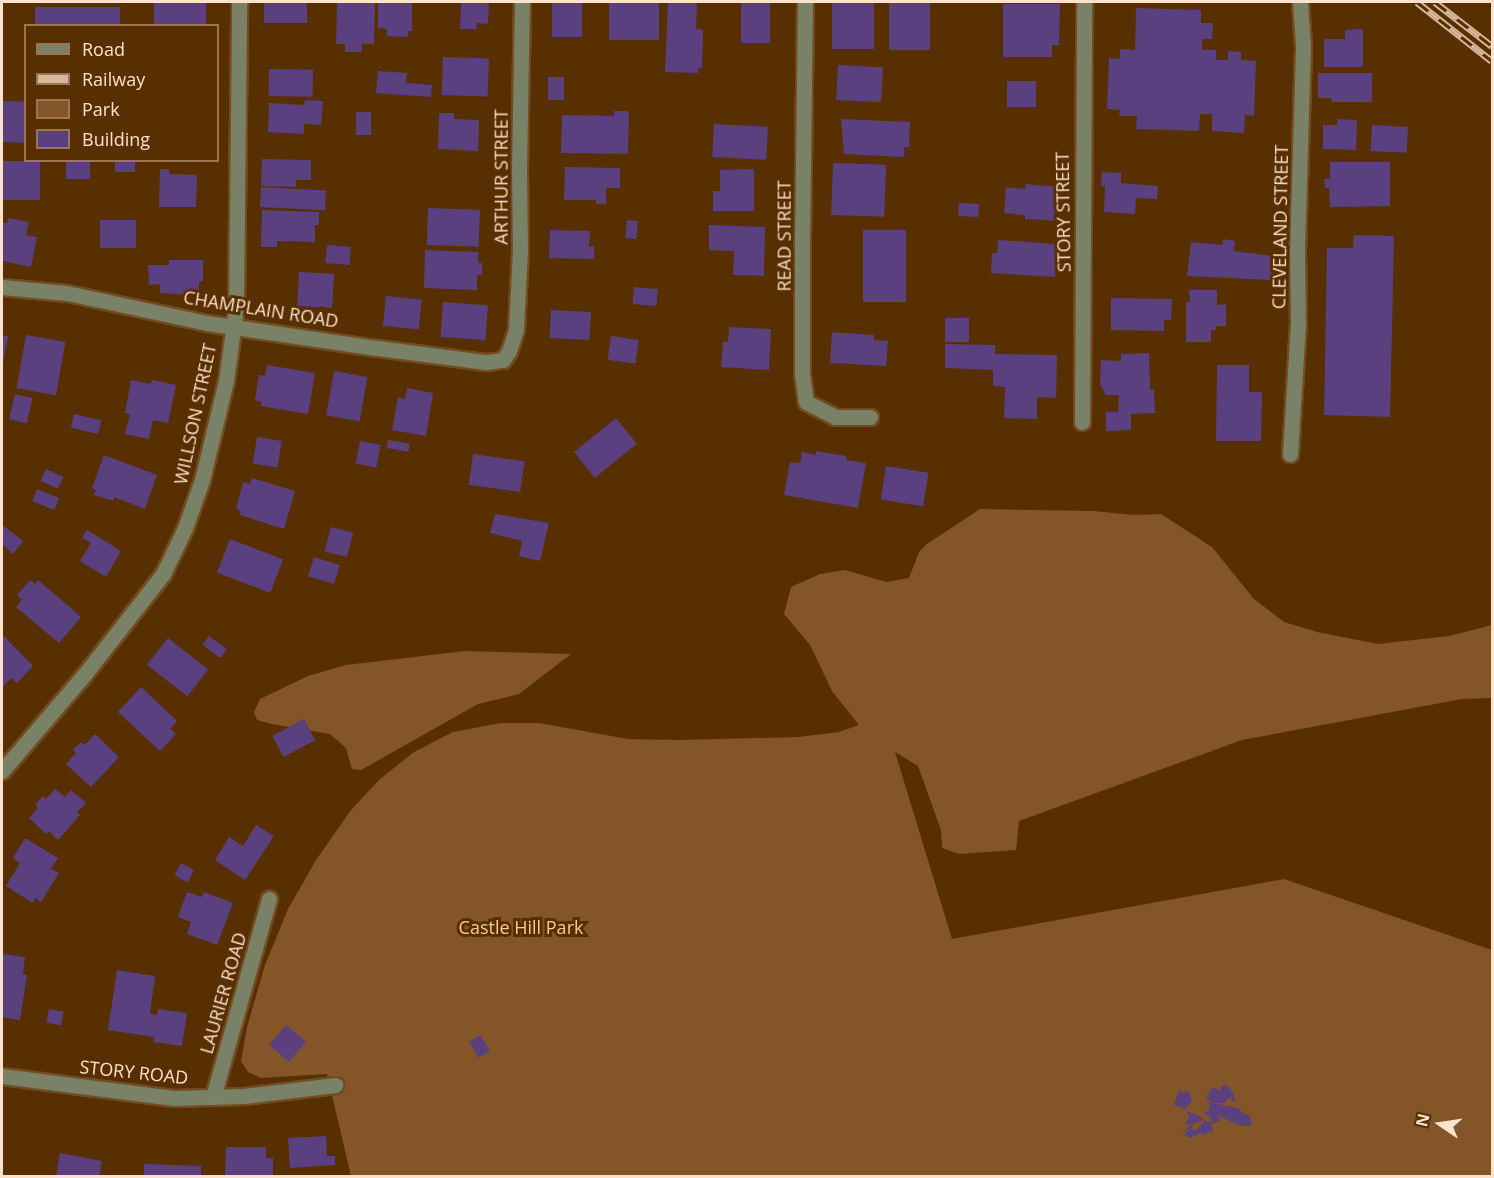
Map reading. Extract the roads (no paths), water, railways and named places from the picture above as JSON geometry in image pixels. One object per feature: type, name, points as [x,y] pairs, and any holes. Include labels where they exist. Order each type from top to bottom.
[{"type":"street","name":"WILLSON STREET","points":[[2,771],[84,675],[163,574],[185,528],[202,480],[226,381],[236,307],[239,2]]},
{"type":"street","name":"ARTHUR STREET","points":[[509,351],[516,329],[520,251],[522,2]]},
{"type":"street","name":"READ STREET","points":[[805,2],[802,374],[806,402],[835,417],[870,417]]},
{"type":"street","name":"STORY STREET","points":[[1082,422],[1081,124],[1084,2]]},
{"type":"street","name":"CLEVELAND STREET","points":[[1290,453],[1298,324],[1297,250],[1303,45],[1300,2]]},
{"type":"street","name":"CHAMPLAIN ROAD","points":[[2,287],[67,293],[233,326],[486,362],[503,360],[509,351]]},
{"type":"street","name":"LAURIER ROAD","points":[[213,1097],[269,899]]},
{"type":"street","name":"STORY ROAD","points":[[2,1076],[174,1098],[244,1096],[335,1085]]},
{"type":"railway","points":[[1417,2],[1492,61]]},
{"type":"railway","points":[[1435,2],[1492,46]]},
{"type":"park label","name":"Castle Hill Park","points":[[521,927]]}]
